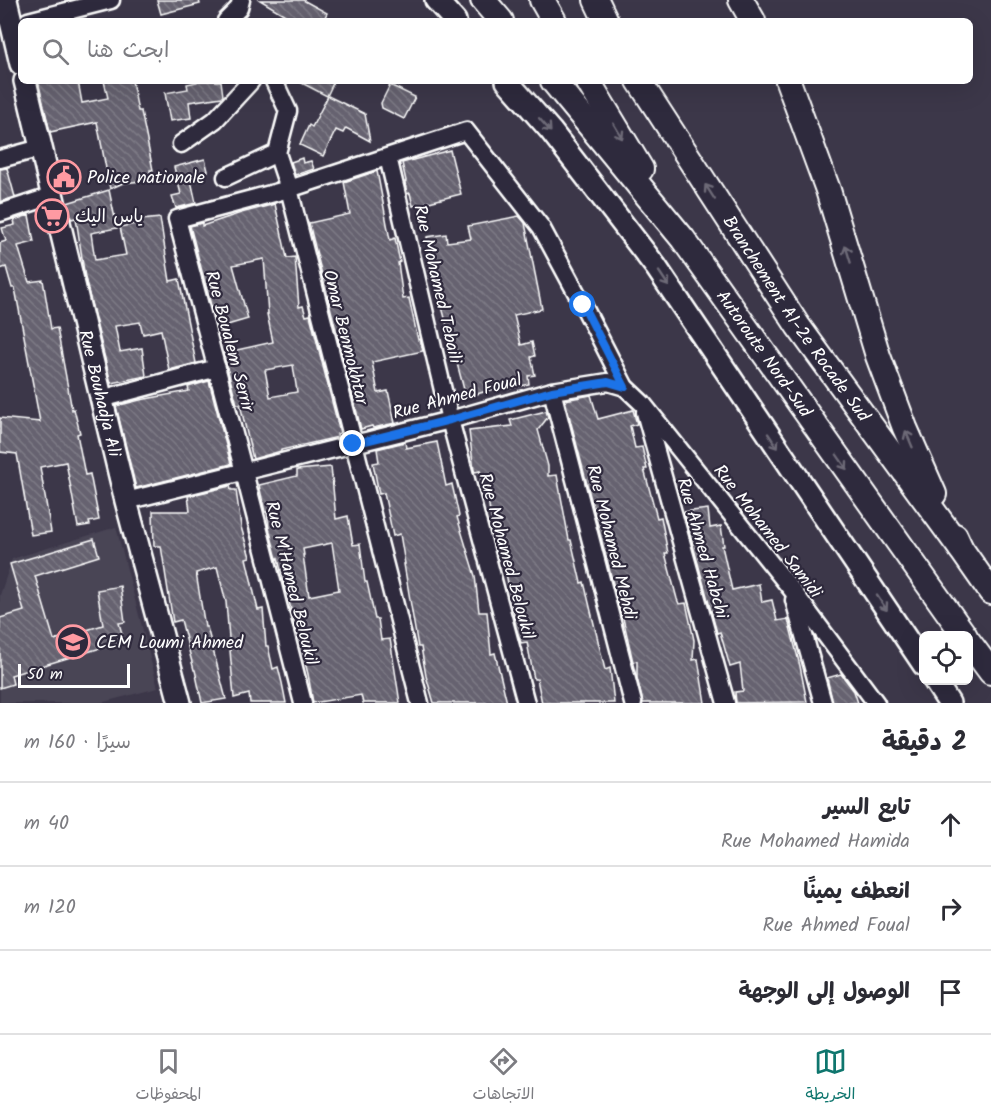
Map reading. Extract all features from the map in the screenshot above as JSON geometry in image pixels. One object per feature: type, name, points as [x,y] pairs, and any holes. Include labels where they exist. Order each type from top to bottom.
[{"type":"highway","points":[[483,0],[498,18]]},
{"type":"highway","points":[[542,0],[552,18]]},
{"type":"highway","points":[[596,0],[605,18]]},
{"type":"highway","points":[[741,0],[751,18]]},
{"type":"highway","name":"Autoroute Nord-Sud","points":[[555,84],[682,239],[961,631]]},
{"type":"highway","points":[[590,84],[682,239]]},
{"type":"highway","name":"Branchement A1-2e Rocade Sud","points":[[641,84],[798,326],[961,549]]},
{"type":"highway","points":[[789,84],[828,190],[878,356],[897,408],[927,480],[961,549],[991,592]]},
{"type":"highway","points":[[973,646],[991,672]]},
{"type":"main road","points":[[6,0],[15,24],[18,44]]},
{"type":"main road","points":[[436,0],[452,18]]},
{"type":"main road","name":"Rue Bouhadja Ali","points":[[26,84],[126,501],[180,703]]},
{"type":"main road","points":[[510,84],[550,131],[656,267],[919,657]]},
{"type":"main road","points":[[937,685],[949,703]]},
{"type":"street","points":[[36,18],[111,0]]},
{"type":"street","points":[[229,18],[239,8],[241,0]]},
{"type":"street","points":[[181,144],[215,120],[248,84]]},
{"type":"street","points":[[226,177],[277,153],[288,111],[275,84]]},
{"type":"street","name":"Rue Mohamed Samidi","points":[[388,157],[466,130],[541,227],[625,387],[643,404],[792,590],[876,703]]},
{"type":"street","points":[[0,159],[41,148]]},
{"type":"street","name":"Omar Benmokhtar","points":[[277,153],[289,189],[420,703]]},
{"type":"street","points":[[289,189],[388,157]]},
{"type":"street","name":"Rue Mohamed Tebaili","points":[[388,157],[450,420]]},
{"type":"street","name":"Rue Boualem Serrir","points":[[244,472],[177,219],[289,189]]},
{"type":"street","points":[[0,213],[52,196]]},
{"type":"street","points":[[101,399],[217,368]]},
{"type":"street","name":"Rue Ahmed Foual","points":[[126,501],[450,420],[552,391],[608,382],[625,387]]},
{"type":"street","name":"Rue Mohamed Mehdi","points":[[552,391],[633,703]]},
{"type":"street","name":"Rue Ahmed Habchi","points":[[643,404],[726,703]]},
{"type":"street","name":"Rue Mohamed Beloukil","points":[[450,420],[526,703]]},
{"type":"street","name":"Rue M'Hamed Beloukil","points":[[244,472],[303,703]]},
{"type":"street","points":[[792,590],[823,703]]},
{"type":"shaded area","name":"CEM Loumi Ahmed","points":[[116,527],[158,688],[100,703],[0,703],[0,595],[12,559]]},
{"type":"building","points":[[157,0],[199,0],[200,4],[161,14]]},
{"type":"building","points":[[260,0],[303,0],[327,13],[324,18],[290,18]]},
{"type":"building","points":[[39,84],[79,84],[82,103],[108,98],[105,84],[133,84],[138,111],[141,111],[153,170],[150,170],[151,180],[123,183],[110,189],[97,122],[50,132]]},
{"type":"building","points":[[187,84],[221,84],[223,96],[189,102],[191,118],[170,121],[165,93],[188,89]]},
{"type":"building","points":[[304,84],[333,84],[327,96]]},
{"type":"building","points":[[390,85],[415,97],[404,119],[382,108],[381,103]]},
{"type":"building","points":[[328,96],[365,114],[370,141],[346,128],[343,133],[336,130],[323,156],[300,145],[309,125],[312,127]]},
{"type":"building","points":[[450,150],[461,194],[413,206],[410,193],[407,194],[402,163]]},
{"type":"building","points":[[302,158],[303,163],[311,161],[314,169],[295,175],[291,162]]},
{"type":"building","points":[[205,159],[208,171],[190,176],[196,203],[176,208],[172,196],[181,194],[174,167]]},
{"type":"building","points":[[7,168],[15,197],[0,202],[0,169]]},
{"type":"building","points":[[377,171],[390,240],[395,238],[400,262],[398,263],[403,299],[409,298],[418,340],[420,339],[423,351],[372,362],[378,393],[388,391],[395,423],[361,429],[309,223],[350,214],[344,182]]},
{"type":"building","points":[[109,190],[117,228],[91,233],[95,260],[126,255],[120,227],[141,223],[141,220],[160,218],[170,281],[179,279],[196,363],[169,370],[161,330],[143,334],[140,322],[115,326],[120,352],[142,348],[146,376],[111,383],[85,278],[76,218],[71,219],[67,203]]},
{"type":"building","points":[[275,204],[287,258],[295,257],[299,307],[303,306],[306,316],[310,315],[340,433],[337,434],[338,437],[253,459],[240,404],[237,404],[223,353],[273,342],[267,314],[264,259],[233,265],[248,319],[217,328],[190,226],[202,223],[202,226]],"holes":[[[293,365],[297,392],[270,397],[265,370]]]},
{"type":"building","points":[[29,215],[34,242],[18,246],[29,282],[43,280],[51,329],[57,328],[72,410],[74,409],[80,433],[77,434],[85,475],[90,474],[99,520],[89,522],[90,525],[78,527],[66,462],[40,467],[51,532],[31,535],[17,454],[0,452],[0,418],[40,422],[15,288],[12,288],[6,267],[0,269],[0,243],[6,241],[2,228],[15,225],[14,220]]},
{"type":"building","points":[[519,216],[525,223],[542,309],[514,315],[521,345],[532,342],[535,356],[531,357],[535,375],[528,376],[529,384],[506,389],[505,386],[466,397],[441,303],[440,290],[438,290],[434,277],[431,278],[427,237],[446,234],[447,242],[471,239],[468,226]]},
{"type":"building","points":[[209,381],[231,464],[136,488],[116,406],[189,391],[188,387]]},
{"type":"building","points":[[591,395],[598,419],[633,410],[637,424],[630,426],[635,448],[642,447],[647,469],[644,469],[657,518],[661,517],[668,553],[665,553],[677,599],[679,604],[686,603],[694,640],[693,660],[698,659],[705,703],[643,703],[637,678],[637,661],[633,662],[565,400]]},
{"type":"building","points":[[546,411],[548,417],[538,430],[548,466],[548,476],[557,475],[569,540],[571,540],[581,583],[584,582],[605,670],[610,668],[614,703],[542,703],[537,679],[534,679],[527,642],[521,643],[516,627],[502,551],[500,552],[490,513],[487,490],[482,491],[480,471],[475,472],[474,470],[469,431],[512,426],[510,420]]},
{"type":"building","points":[[405,442],[406,448],[437,442],[446,486],[452,484],[459,516],[457,517],[475,576],[479,612],[487,612],[491,654],[495,653],[507,703],[434,703],[421,647],[418,647],[400,534],[393,536],[384,493],[379,494],[373,463],[379,462],[377,449]]},
{"type":"building","points":[[331,467],[336,519],[348,516],[353,545],[360,544],[365,582],[367,582],[375,619],[378,619],[381,640],[390,639],[400,703],[363,703],[361,695],[313,703],[308,674],[259,485],[297,476],[297,470]],"holes":[[[332,543],[339,590],[309,596],[303,549]]]},
{"type":"building","points":[[230,486],[231,490],[236,490],[241,527],[250,557],[246,558],[258,610],[263,609],[266,646],[268,646],[273,669],[278,667],[286,703],[250,703],[249,694],[234,698],[226,602],[217,567],[196,573],[205,627],[207,627],[226,699],[202,703],[181,620],[173,622],[161,546],[154,546],[153,511],[190,511],[188,496]]},
{"type":"building","points":[[708,509],[710,528],[721,526],[724,546],[722,546],[732,590],[759,584],[762,602],[772,600],[777,621],[788,619],[807,702],[736,703],[735,692],[743,691],[740,664],[730,667],[720,632],[717,633],[684,512]]},
{"type":"building","points":[[94,539],[99,556],[35,576],[54,640],[103,625],[97,590],[120,586],[125,622],[119,623],[124,641],[11,675],[13,684],[0,688],[0,618],[24,611],[10,564]]},
{"type":"building","points":[[841,674],[854,691],[858,703],[833,703],[827,678]]},
{"type":"place","name":"Police nationale","points":[[64,177]]},
{"type":"place","name":"ياس اليك","points":[[52,216]]},
{"type":"place","name":"CEM Loumi Ahmed","points":[[73,642]]},
{"type":"route","points":[[353,444],[552,391],[608,382],[625,387],[583,305]]}]
